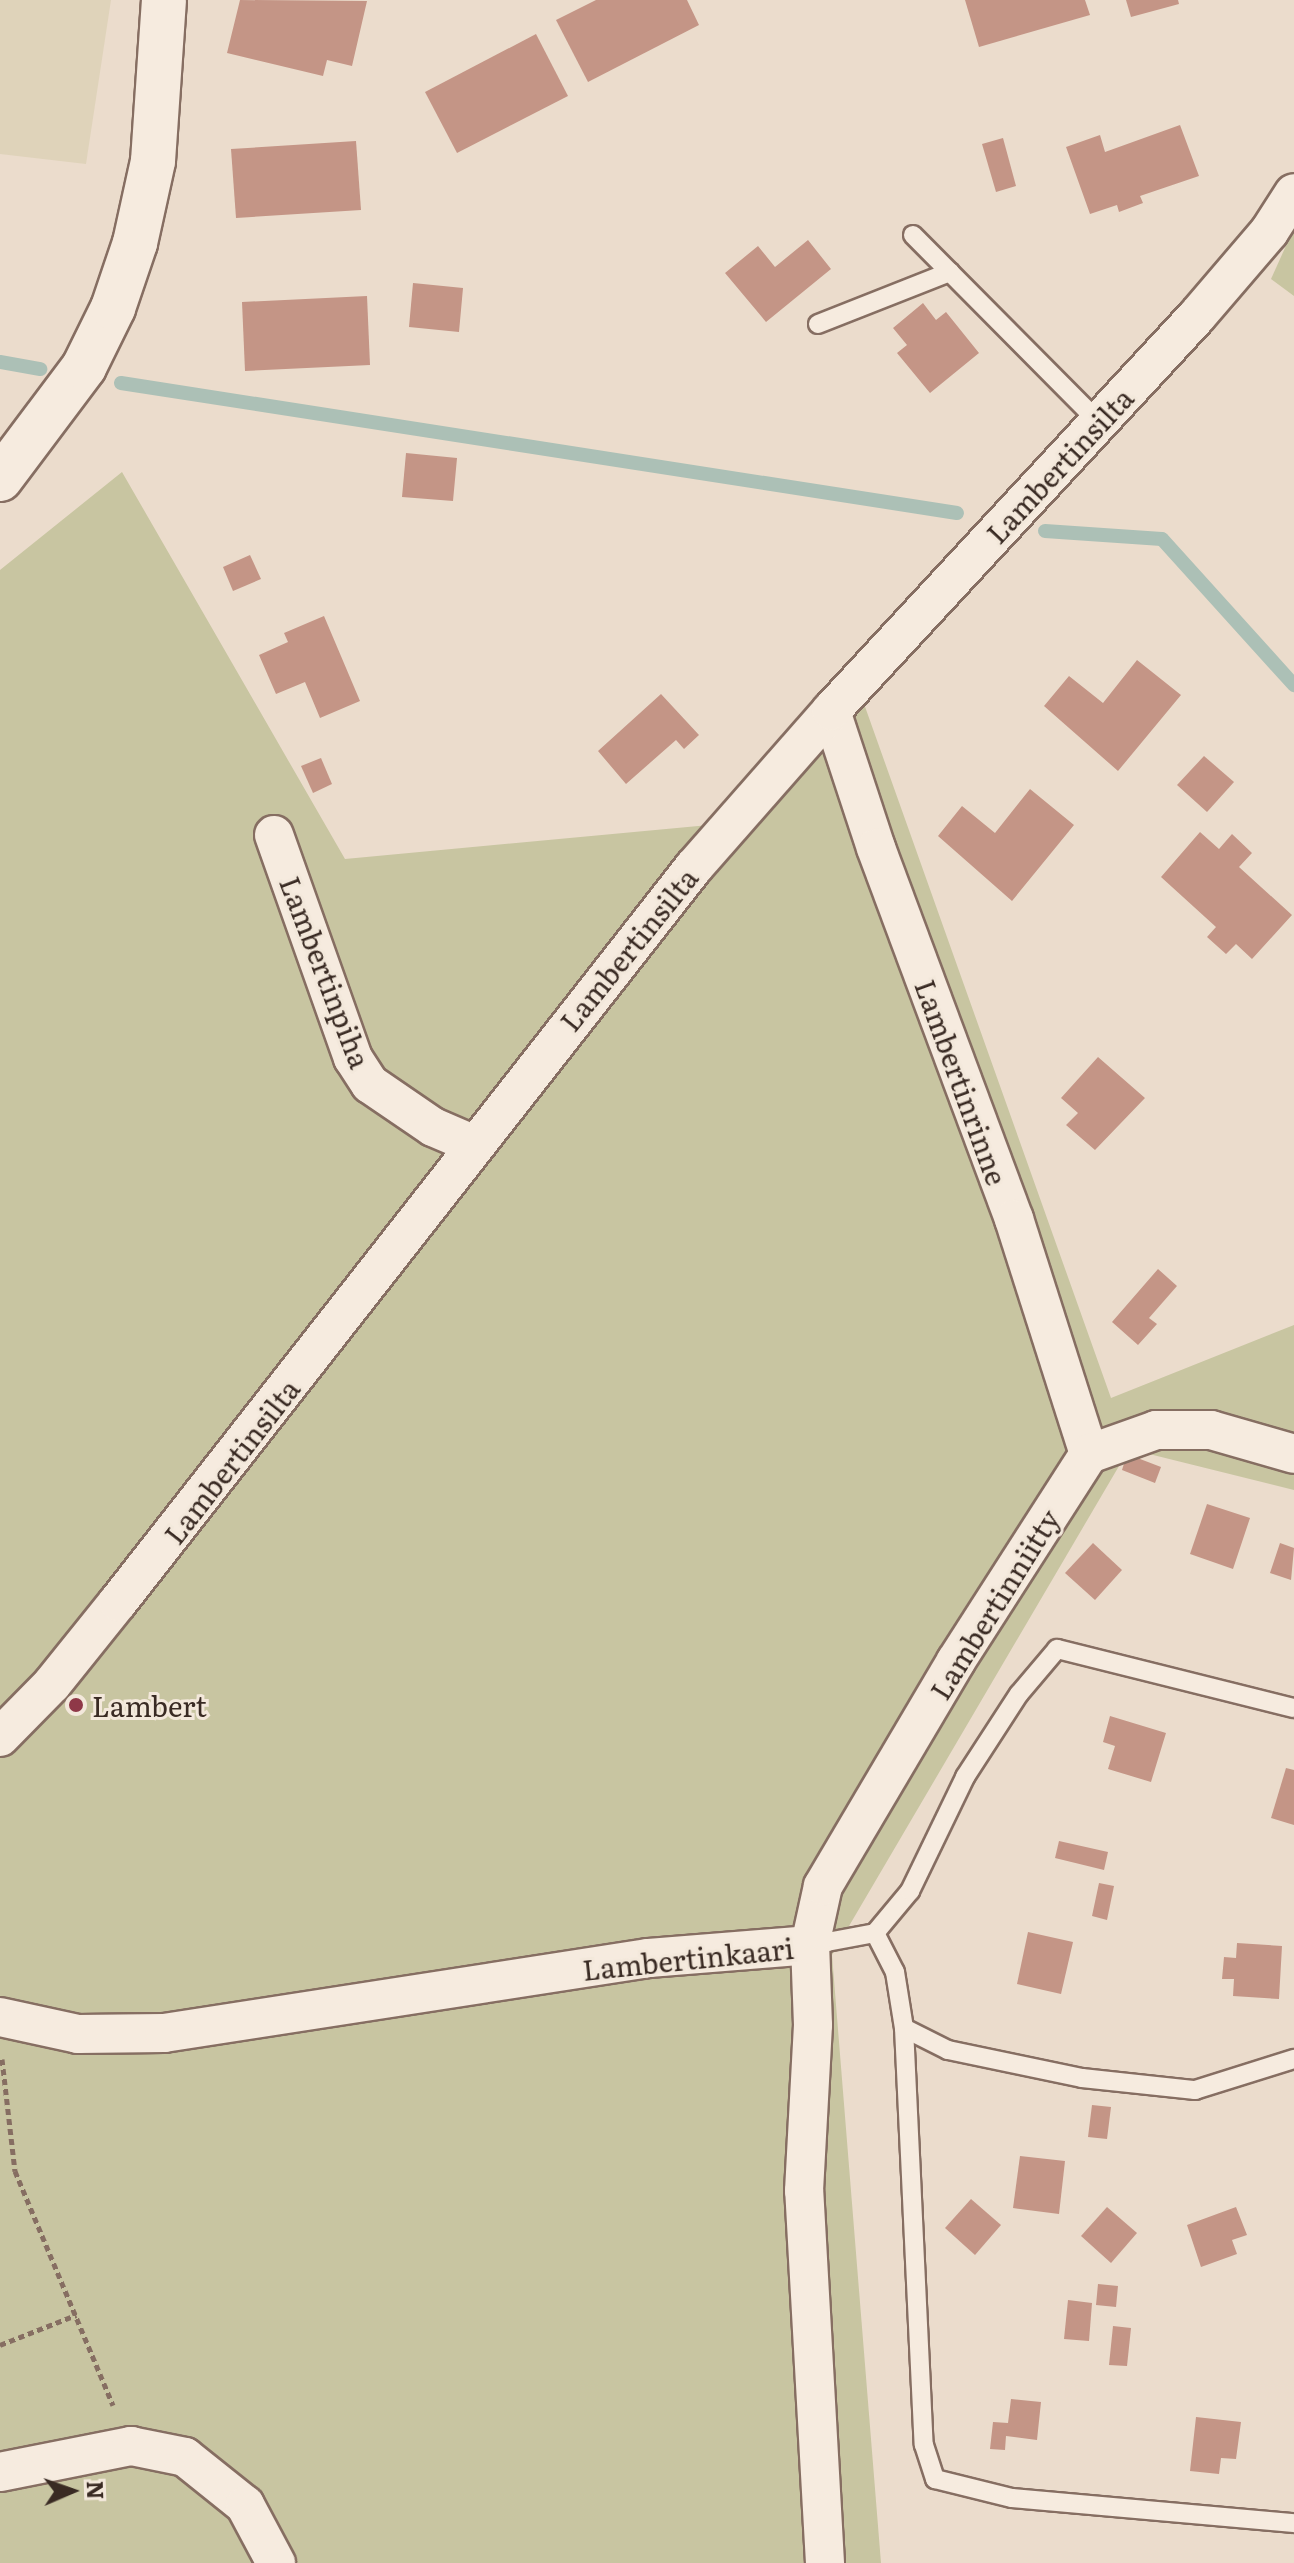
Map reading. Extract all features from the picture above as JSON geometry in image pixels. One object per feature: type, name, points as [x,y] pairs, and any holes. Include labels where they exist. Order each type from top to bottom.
[{"type":"street","points":[[0,479],[84,367],[126,269],[153,161],[164,0]]},
{"type":"street","name":"Lambertinsilta","points":[[0,1737],[52,1684],[118,1602],[694,867],[831,711],[1099,422],[1282,239],[1294,193]]},
{"type":"street","name":"Lambertinrinne","points":[[831,711],[876,848],[1014,1219],[1089,1454]]},
{"type":"street","name":"Lambertinpiha","points":[[274,835],[361,1071],[401,1108],[475,1145]]},
{"type":"street","points":[[1089,1454],[1156,1430],[1211,1430],[1294,1454]]},
{"type":"street","name":"Lambertinniitty","points":[[813,1937],[823,1886],[956,1661],[1089,1454]]},
{"type":"street","name":"Lambertinkaari","points":[[0,2017],[78,2034],[164,2033],[649,1958],[813,1937],[813,2025],[804,2191],[825,2563]]},
{"type":"street","points":[[0,2472],[131,2446],[185,2457],[245,2505],[276,2563]]},
{"type":"lane","points":[[913,235],[1099,422]]},
{"type":"lane","points":[[818,324],[950,272]]},
{"type":"lane","points":[[813,1937],[827,1942],[875,1933],[910,1891],[965,1777],[1019,1694],[1057,1649],[1294,1708]]},
{"type":"lane","points":[[875,1933],[895,1972],[904,2028],[924,2445],[935,2479],[1012,2498],[1294,2523]]},
{"type":"lane","points":[[904,2028],[963,2053],[1082,2078],[1195,2090],[1294,2059]]},
{"type":"path","points":[[2,2055],[15,2171],[131,2446]]},
{"type":"path","points":[[0,2345],[76,2315]]},
{"type":"shaded area","points":[[0,0],[111,0],[86,164],[0,154]]},
{"type":"shaded area","points":[[1294,228],[1294,296],[1271,279]]},
{"type":"shaded area","points":[[122,472],[345,859],[709,825],[863,701],[1111,1398],[1294,1325],[1294,1490],[1129,1449],[832,1955],[881,2563],[0,2563],[0,570]]},
{"type":"building","points":[[240,0],[367,1],[352,66],[327,60],[323,76],[227,53]]},
{"type":"building","points":[[596,0],[687,0],[699,25],[588,82],[556,20]]},
{"type":"building","points":[[965,0],[1085,0],[1090,15],[979,47]]},
{"type":"building","points":[[1126,0],[1178,0],[1179,4],[1131,17]]},
{"type":"building","points":[[536,34],[568,96],[457,153],[425,92]]},
{"type":"building","points":[[1180,125],[1199,176],[1140,196],[1143,203],[1119,212],[1117,205],[1090,214],[1066,147],[1100,135],[1105,152]]},
{"type":"building","points":[[1003,138],[1016,186],[996,192],[982,144]]},
{"type":"building","points":[[356,141],[361,210],[236,218],[231,149]]},
{"type":"building","points":[[808,240],[831,269],[766,322],[725,273],[758,246],[775,267]]},
{"type":"building","points":[[413,283],[463,288],[459,332],[409,327]]},
{"type":"building","points":[[367,296],[370,365],[245,371],[242,302]]},
{"type":"building","points":[[923,303],[936,320],[946,312],[979,353],[930,393],[897,353],[907,345],[893,328]]},
{"type":"building","points":[[406,453],[457,458],[453,501],[402,497]]},
{"type":"building","points":[[250,555],[261,579],[233,591],[223,567]]},
{"type":"building","points":[[324,616],[360,701],[320,718],[305,682],[276,694],[259,655],[288,642],[284,633]]},
{"type":"building","points":[[1137,660],[1181,695],[1118,771],[1044,706],[1069,676],[1103,703]]},
{"type":"building","points":[[661,694],[699,735],[684,749],[676,740],[626,784],[598,751]]},
{"type":"building","points":[[1204,756],[1234,782],[1207,812],[1177,785]]},
{"type":"building","points":[[321,758],[332,784],[313,793],[301,766]]},
{"type":"building","points":[[1030,789],[1074,825],[1012,901],[938,836],[962,806],[995,833]]},
{"type":"building","points":[[1200,832],[1219,849],[1232,834],[1252,853],[1239,867],[1292,915],[1252,959],[1236,944],[1226,954],[1207,937],[1216,927],[1161,877]]},
{"type":"building","points":[[1098,1057],[1145,1098],[1095,1150],[1066,1125],[1078,1113],[1061,1098]]},
{"type":"building","points":[[1158,1269],[1177,1286],[1149,1318],[1157,1324],[1138,1345],[1112,1322]]},
{"type":"building","points":[[1127,1454],[1161,1467],[1155,1483],[1122,1470]]},
{"type":"building","points":[[1207,1504],[1250,1518],[1233,1569],[1190,1554]]},
{"type":"building","points":[[1093,1543],[1122,1570],[1095,1600],[1065,1573]]},
{"type":"building","points":[[1280,1543],[1294,1548],[1291,1580],[1270,1573]]},
{"type":"building","points":[[1110,1716],[1166,1733],[1151,1782],[1108,1769],[1115,1746],[1103,1742]]},
{"type":"building","points":[[1286,1768],[1294,1770],[1294,1825],[1271,1818]]},
{"type":"building","points":[[1059,1841],[1108,1852],[1104,1870],[1055,1858]]},
{"type":"building","points":[[1099,1883],[1114,1886],[1107,1920],[1092,1916]]},
{"type":"building","points":[[1028,1932],[1073,1942],[1061,1994],[1017,1984]]},
{"type":"building","points":[[1237,1943],[1282,1946],[1279,1999],[1233,1996],[1234,1979],[1222,1979],[1224,1957],[1236,1958]]},
{"type":"building","points":[[1092,2105],[1111,2107],[1107,2139],[1088,2137]]},
{"type":"building","points":[[1020,2156],[1065,2161],[1059,2214],[1013,2208]]},
{"type":"building","points":[[971,2199],[1001,2225],[975,2255],[945,2228]]},
{"type":"building","points":[[1107,2207],[1137,2233],[1111,2263],[1081,2236]]},
{"type":"building","points":[[1236,2207],[1247,2235],[1232,2240],[1237,2254],[1201,2267],[1187,2225]]},
{"type":"building","points":[[1098,2284],[1118,2286],[1116,2307],[1096,2305]]},
{"type":"building","points":[[1068,2300],[1092,2303],[1089,2341],[1064,2339]]},
{"type":"building","points":[[1113,2326],[1131,2328],[1127,2366],[1109,2365]]},
{"type":"building","points":[[1011,2399],[1041,2402],[1037,2440],[1006,2436],[1005,2450],[990,2449],[993,2422],[1008,2423]]},
{"type":"building","points":[[1196,2417],[1241,2422],[1236,2459],[1221,2458],[1219,2474],[1190,2471]]},
{"type":"waterway","points":[[0,362],[40,369]]},
{"type":"waterway","points":[[121,383],[957,513]]},
{"type":"waterway","points":[[1045,531],[1162,539],[1294,685]]},
{"type":"place","name":"Lambert","points":[[76,1705]]}]
